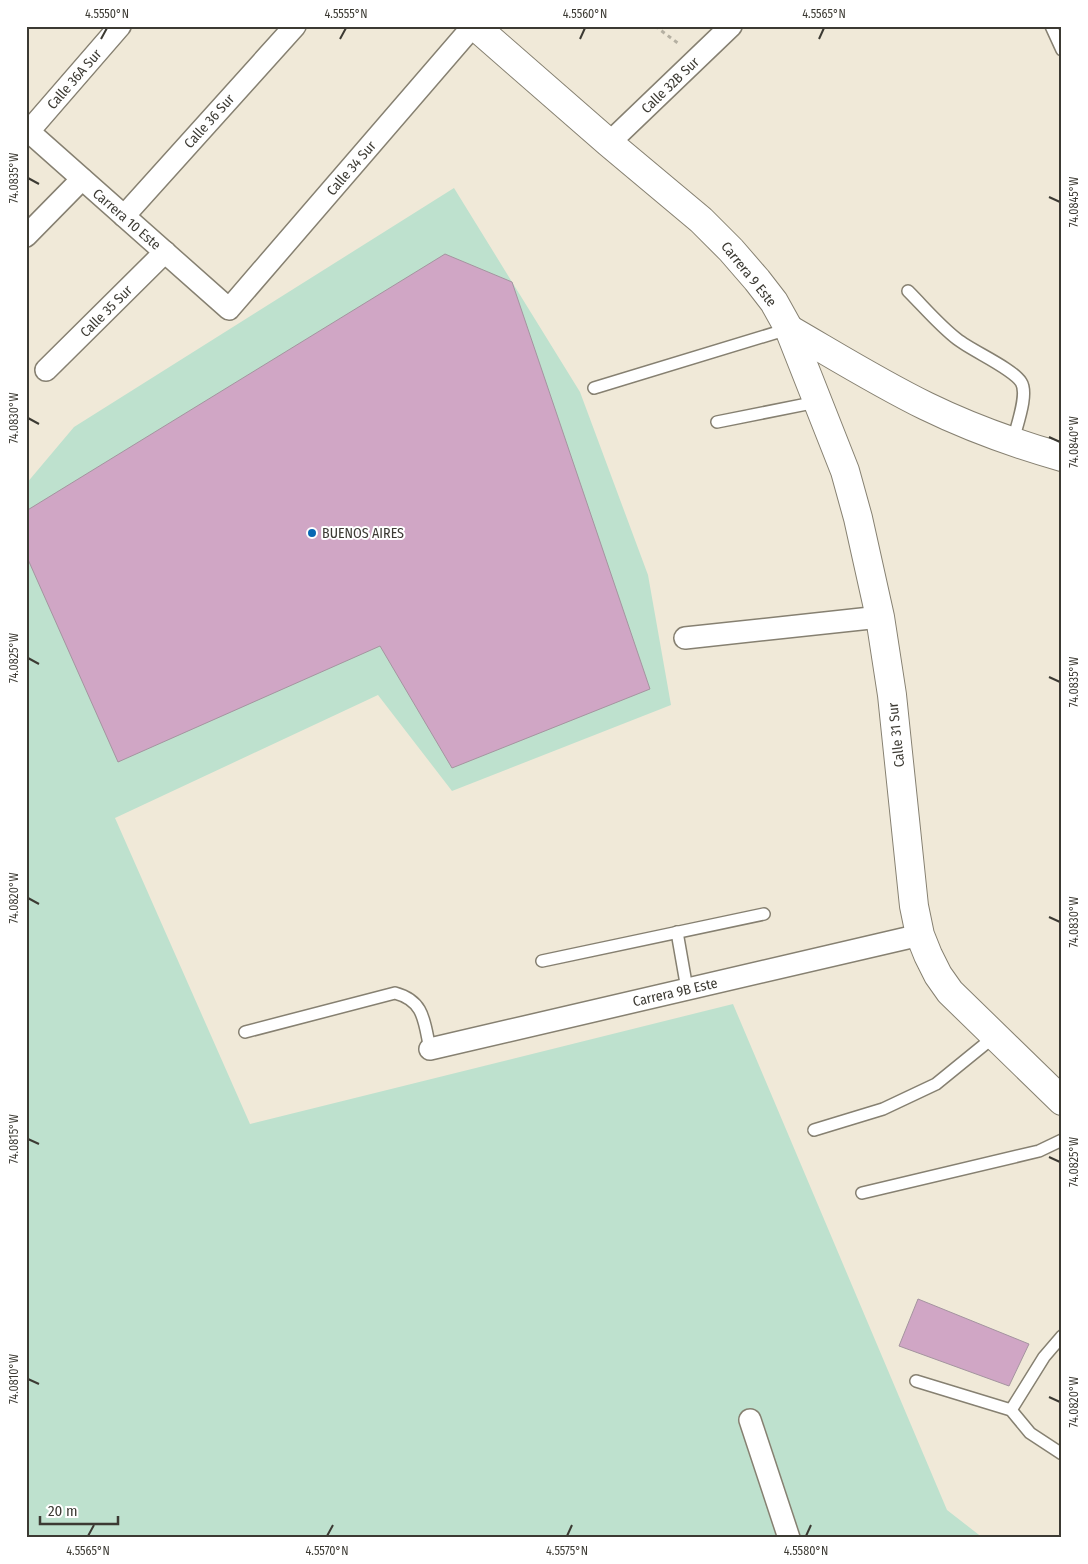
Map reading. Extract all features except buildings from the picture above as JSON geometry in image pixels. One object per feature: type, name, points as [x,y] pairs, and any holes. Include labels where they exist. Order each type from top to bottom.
[{"type":"main road","name":"Carrera 9 Este","points":[[474,26],[701,220],[732,250],[774,302],[789,329]]},
{"type":"main road","name":"Calle 31 Sur","points":[[789,329],[845,471],[858,518],[880,617],[892,695],[914,906],[920,935],[938,975],[950,992],[1062,1101]]},
{"type":"main road","points":[[789,329],[871,377],[926,406],[1013,441],[1062,457]]},
{"type":"street","name":"Calle 36A Sur","points":[[28,130],[120,26]]},
{"type":"street","name":"Calle 36 Sur","points":[[124,216],[295,26]]},
{"type":"street","name":"Calle 34 Sur","points":[[229,309],[474,26]]},
{"type":"street","name":"Calle 32B Sur","points":[[609,143],[731,26]]},
{"type":"street","name":"Carrera 10 Este","points":[[28,130],[229,309]]},
{"type":"street","points":[[26,236],[82,179]]},
{"type":"street","name":"Calle 35 Sur","points":[[46,370],[165,252]]},
{"type":"street","points":[[685,638],[880,617]]},
{"type":"street","name":"Carrera 9B Este","points":[[430,1049],[920,935]]},
{"type":"street","points":[[750,1420],[789,1538]]},
{"type":"lane","points":[[1051,26],[1062,50]]},
{"type":"lane","points":[[908,291],[958,340],[1012,373],[1021,382],[1024,398],[1013,441]]},
{"type":"lane","points":[[594,388],[789,329]]},
{"type":"lane","points":[[717,422],[819,402]]},
{"type":"lane","points":[[542,961],[764,914]]},
{"type":"lane","points":[[677,932],[687,989]]},
{"type":"lane","points":[[246,1032],[395,993],[408,996],[419,1007],[430,1049]]},
{"type":"lane","points":[[814,1130],[883,1109],[936,1084],[995,1036]]},
{"type":"lane","points":[[862,1193],[1039,1151],[1062,1140]]},
{"type":"lane","points":[[1011,1410],[1044,1357],[1062,1336]]},
{"type":"lane","points":[[916,1381],[1011,1410],[1030,1433],[1062,1454]]},
{"type":"green space","points":[[454,188],[580,392],[648,575],[671,705],[452,791],[378,695],[115,818],[250,1124],[733,1004],[947,1510],[983,1538],[26,1538],[26,484],[74,427]]},
{"type":"place","name":"BUENOS AIRES","points":[[312,533]]}]
